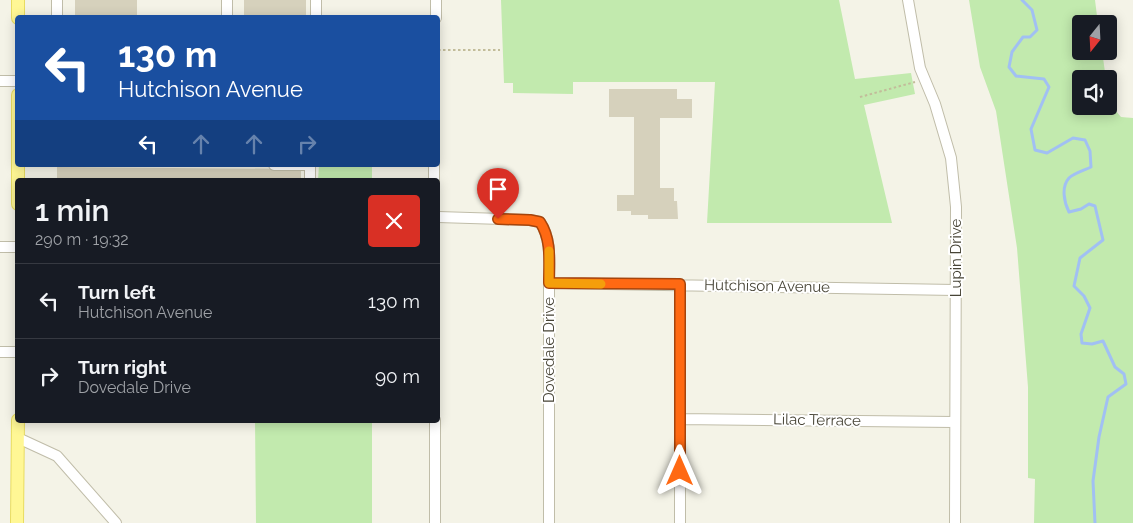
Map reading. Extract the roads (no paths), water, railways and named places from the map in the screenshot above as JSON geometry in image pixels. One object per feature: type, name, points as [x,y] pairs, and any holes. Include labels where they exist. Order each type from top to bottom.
[{"type":"main road","points":[[18,0],[18,15]]},
{"type":"main road","points":[[17,523],[18,423]]},
{"type":"street","points":[[57,0],[57,15]]},
{"type":"street","points":[[227,0],[227,15]]},
{"type":"street","points":[[316,0],[316,15]]},
{"type":"street","points":[[436,0],[436,15]]},
{"type":"street","name":"Lupin Drive","points":[[908,0],[920,68],[935,104],[951,158],[956,207],[955,523]]},
{"type":"street","points":[[0,81],[15,81]]},
{"type":"street","name":"Dovedale Drive","points":[[440,217],[530,220],[540,222],[546,232],[549,248],[549,523]]},
{"type":"street","points":[[0,247],[15,247]]},
{"type":"street","name":"Hutchison Avenue","points":[[549,283],[955,290]]},
{"type":"street","points":[[680,284],[680,523]]},
{"type":"street","points":[[0,352],[15,352]]},
{"type":"street","name":"Lilac Terrace","points":[[680,419],[954,422]]},
{"type":"street","points":[[435,423],[435,523]]},
{"type":"street","points":[[18,438],[58,456],[116,523]]},
{"type":"waterway","points":[[1022,0],[1032,10],[1037,30],[1030,37],[1023,37],[1012,52],[1009,67],[1016,76],[1044,79],[1049,87],[1031,129],[1035,150],[1047,153],[1073,138],[1085,140],[1090,151],[1091,167],[1069,178],[1064,190],[1069,212],[1081,209],[1089,204],[1095,206],[1103,240],[1080,258],[1074,286],[1084,296],[1090,308],[1081,334],[1082,343],[1092,344],[1103,341],[1115,367],[1124,374],[1126,384],[1108,397],[1099,437],[1093,481],[1095,523]]}]
